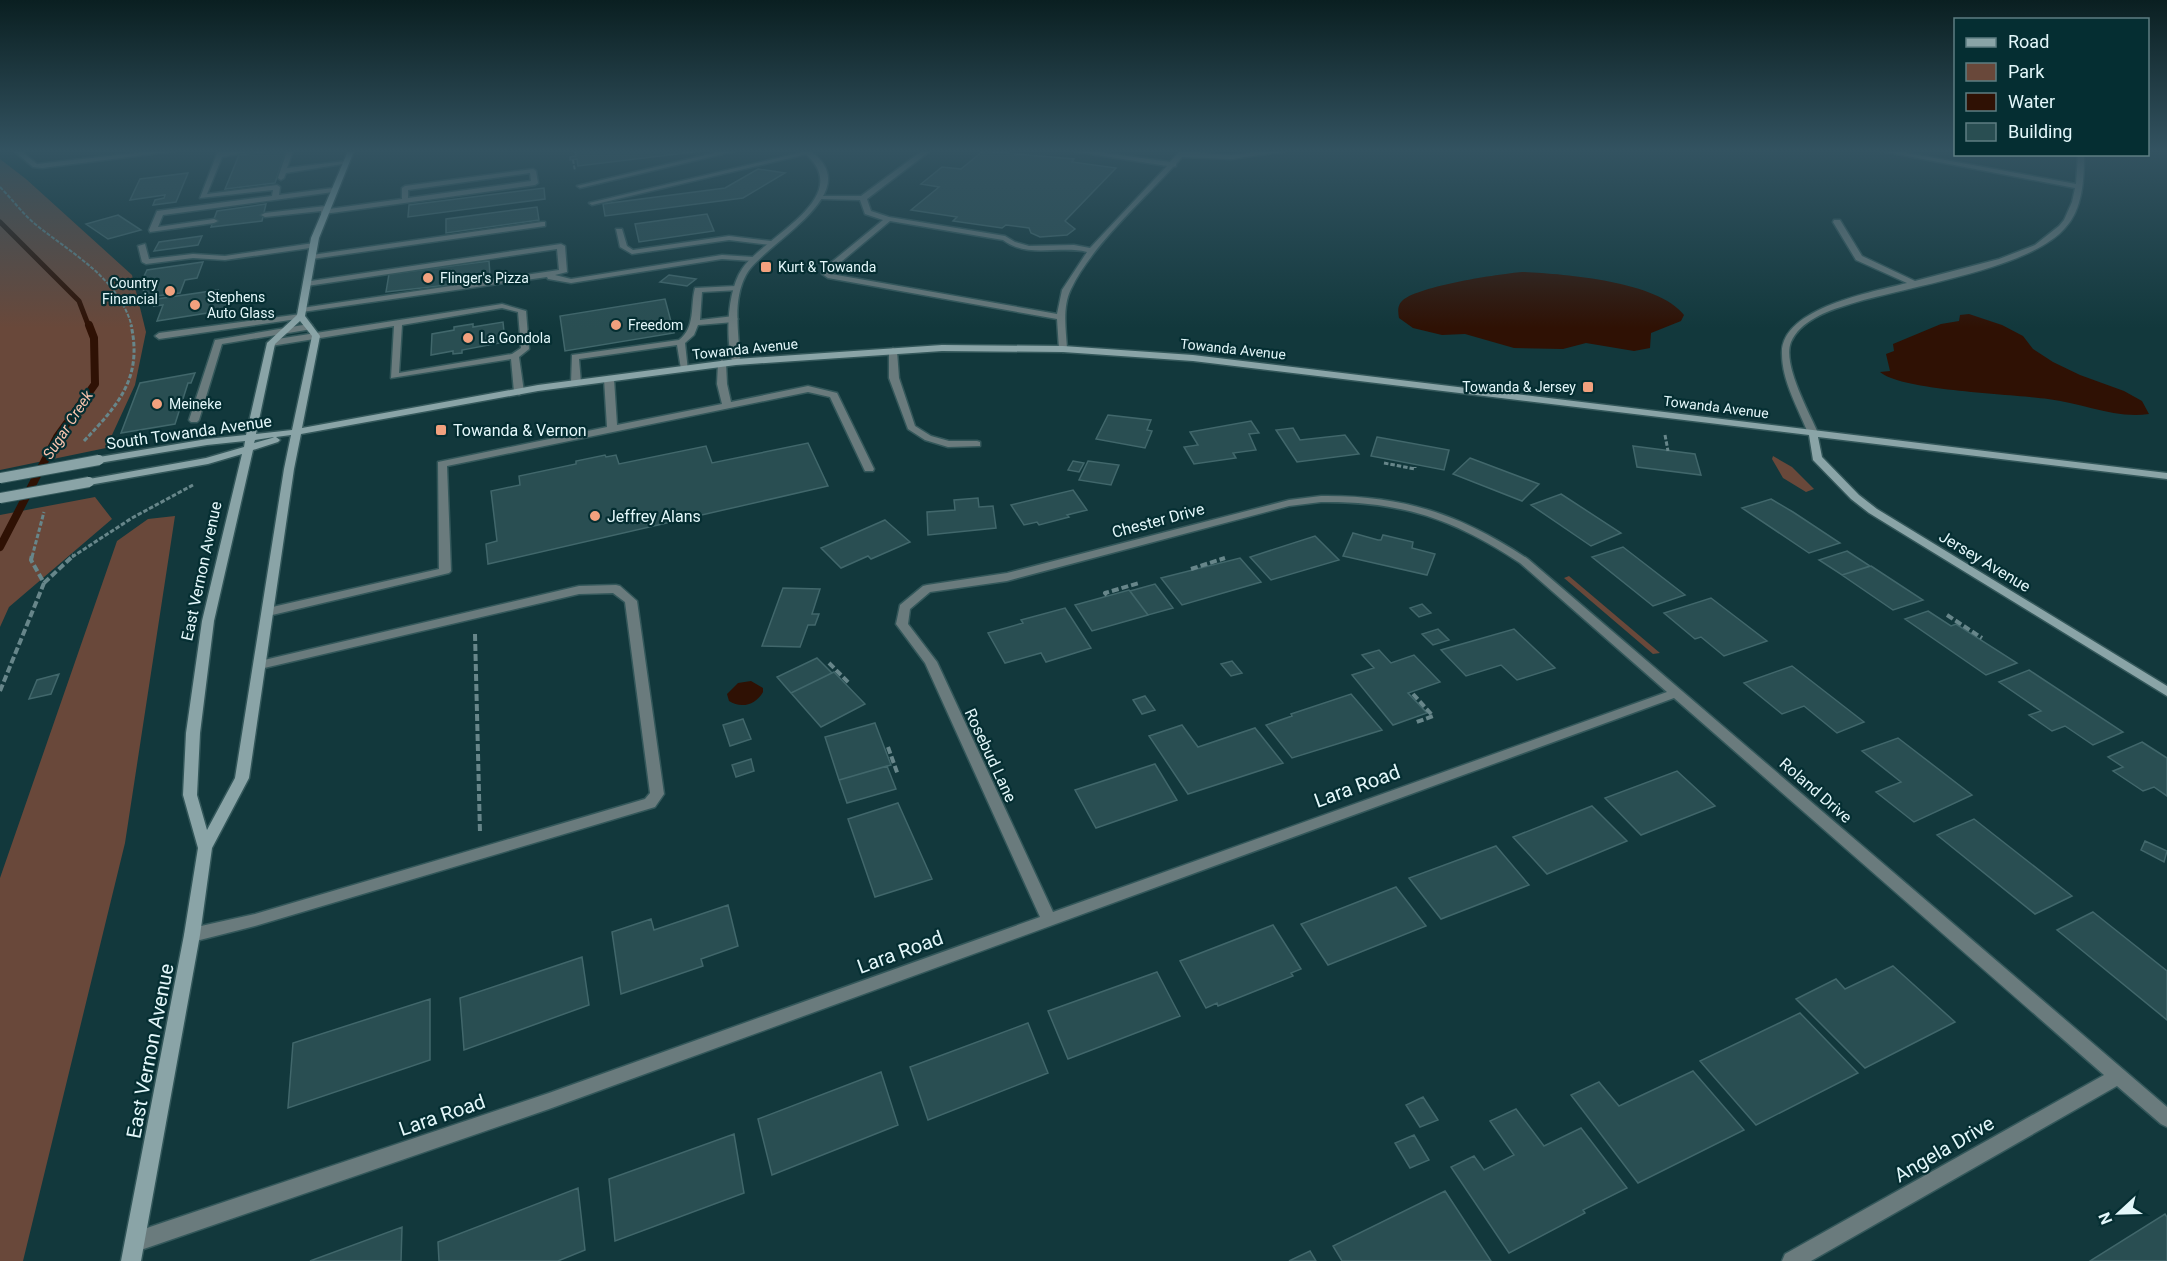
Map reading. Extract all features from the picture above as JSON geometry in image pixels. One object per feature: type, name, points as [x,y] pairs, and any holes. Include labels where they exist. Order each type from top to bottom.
[{"type":"main road","points":[[271,343],[302,313],[314,245],[325,210]]},
{"type":"main road","points":[[302,313],[316,336]]},
{"type":"main road","name":"East Vernon Avenue","points":[[132,1261],[192,935],[205,848],[242,778],[296,432],[316,336]]},
{"type":"main road","name":"East Vernon Avenue","points":[[205,848],[190,795],[193,733],[208,621],[271,343]]},
{"type":"main road","name":"Towanda Avenue","points":[[296,432],[519,392],[722,363],[942,348],[1063,349],[1193,358],[2167,476]]},
{"type":"main road","name":"South Towanda Avenue","points":[[0,478],[207,442],[296,432]]},
{"type":"main road","name":"South Towanda Avenue","points":[[0,498],[208,461],[296,432]]},
{"type":"main road","name":"Jersey Avenue","points":[[1813,433],[1817,458],[1855,497],[1873,511],[2167,692]]},
{"type":"street","points":[[184,210],[160,213],[153,230],[214,221]]},
{"type":"street","points":[[266,215],[325,210]]},
{"type":"street","points":[[736,362],[734,296],[740,278],[753,259],[810,210]]},
{"type":"street","points":[[867,210],[888,219],[1005,238],[1010,243],[1033,248],[1073,247],[1092,251]]},
{"type":"street","points":[[1063,349],[1062,317],[1066,290],[1092,251],[1131,210]]},
{"type":"street","points":[[1813,433],[1787,365],[1787,340],[1797,326],[1831,307],[2007,259],[2041,244],[2063,227],[2073,210]]},
{"type":"street","points":[[888,219],[825,272],[828,276],[1062,317]]},
{"type":"street","points":[[1838,222],[1860,258],[1915,284]]},
{"type":"street","points":[[312,257],[542,224]]},
{"type":"street","points":[[619,231],[624,247],[632,252],[729,238],[771,243]]},
{"type":"street","points":[[722,257],[744,240]]},
{"type":"street","points":[[142,246],[146,262],[193,256],[225,258],[314,245]]},
{"type":"street","points":[[159,336],[564,272],[561,246],[307,284]]},
{"type":"street","points":[[541,275],[571,281],[722,257],[753,259]]},
{"type":"street","points":[[576,383],[575,357],[681,342],[690,338],[695,323],[698,290],[736,288]]},
{"type":"street","points":[[271,343],[502,306],[522,311],[525,349],[515,356],[394,376],[398,324]]},
{"type":"street","points":[[695,323],[734,319]]},
{"type":"street","points":[[194,420],[218,342],[309,327]]},
{"type":"street","points":[[681,342],[685,369]]},
{"type":"street","points":[[893,351],[894,378],[911,427],[928,438],[948,444],[977,444]]},
{"type":"street","points":[[515,356],[519,392]]},
{"type":"street","points":[[722,363],[722,384],[728,405]]},
{"type":"street","points":[[609,379],[612,429]]},
{"type":"street","points":[[268,612],[445,571],[442,464],[808,389],[834,395],[869,469]]},
{"type":"street","name":"Chester Drive","points":[[904,608],[927,589],[1008,577],[1289,503],[1359,499],[1395,503],[1427,511]]},
{"type":"street","name":"Roland Drive","points":[[1427,511],[1478,531],[1524,561],[2167,1118]]},
{"type":"street","points":[[192,935],[255,920],[650,803],[657,794],[630,601],[616,589],[579,590],[260,665]]},
{"type":"street","name":"Rosebud Lane","points":[[904,608],[902,624],[931,662],[1049,920]]},
{"type":"street","name":"Lara Road","points":[[135,1242],[549,1101],[1676,693]]},
{"type":"street","name":"Angela Drive","points":[[1792,1261],[2118,1076]]},
{"type":"path","points":[[22,210],[119,297],[133,328],[135,357],[128,387],[109,414],[77,448]]},
{"type":"path","points":[[1665,435],[1668,451]]},
{"type":"path","points":[[1384,463],[1415,467]]},
{"type":"path","points":[[0,692],[44,583],[75,554],[132,518],[197,483]]},
{"type":"path","points":[[44,583],[31,560],[45,508]]},
{"type":"path","points":[[1191,569],[1225,558]]},
{"type":"path","points":[[1107,595],[1105,593],[1139,583]]},
{"type":"path","points":[[474,615],[480,852]]},
{"type":"path","points":[[1947,615],[1982,638]]},
{"type":"path","points":[[830,663],[850,684]]},
{"type":"path","points":[[1413,694],[1433,716],[1414,723]]},
{"type":"path","points":[[888,747],[898,775]]},
{"type":"green space","points":[[0,210],[60,210],[132,275],[146,332],[135,385],[106,448],[0,470]]},
{"type":"green space","points":[[1773,456],[1792,467],[1814,489],[1806,492],[1783,478],[1772,459]]},
{"type":"green space","points":[[95,497],[112,519],[9,607],[0,627],[0,515]]},
{"type":"green space","points":[[175,516],[125,843],[23,1261],[0,1261],[0,878],[117,541],[148,519]]},
{"type":"green space","points":[[1569,576],[1660,653],[1653,654],[1564,578]]},
{"type":"water","points":[[1522,272],[1584,278],[1632,287],[1671,303],[1684,315],[1681,321],[1651,333],[1650,348],[1634,351],[1586,343],[1563,349],[1514,348],[1465,334],[1442,335],[1413,328],[1399,318],[1398,311],[1403,300],[1425,290]]},
{"type":"water","points":[[1969,314],[2002,325],[2023,336],[2033,349],[2053,362],[2080,375],[2124,391],[2142,401],[2149,414],[2111,413],[2048,399],[1934,388],[1911,384],[1880,372],[1890,371],[1886,354],[1894,351],[1893,344],[1941,324],[1959,321],[1960,315]]},
{"type":"water","points":[[751,681],[763,688],[763,692],[756,700],[743,705],[729,701],[727,694],[738,683]]},
{"type":"building","points":[[265,210],[262,221],[211,227],[217,211]]},
{"type":"building","points":[[409,210],[462,210],[408,217]]},
{"type":"building","points":[[515,210],[537,210],[539,220],[446,233],[446,219]]},
{"type":"building","points":[[604,210],[652,210],[605,216]]},
{"type":"building","points":[[911,210],[1076,210],[1065,221],[1075,229],[1067,235],[1040,237],[1031,233],[1029,228],[1006,225],[1002,228],[953,221],[957,217]]},
{"type":"building","points":[[707,214],[714,231],[639,242],[635,224]]},
{"type":"building","points":[[118,215],[141,230],[108,239],[86,224]]},
{"type":"building","points":[[202,236],[198,245],[154,251],[159,242]]},
{"type":"building","name":"Flinger's Pizza","points":[[489,261],[490,275],[448,281],[448,285],[386,292],[389,274]]},
{"type":"building","points":[[203,262],[197,278],[185,280],[180,293],[148,297],[140,285],[147,270]]},
{"type":"building","points":[[669,275],[696,279],[687,286],[660,282]]},
{"type":"building","name":"Stephens Auto Glass","points":[[218,290],[215,299],[230,297],[226,310],[157,321],[163,305],[154,306],[157,299]]},
{"type":"building","name":"Freedom","points":[[665,299],[674,333],[565,351],[560,316]]},
{"type":"building","name":"La Gondola","points":[[503,322],[505,342],[462,350],[462,353],[453,354],[453,351],[431,355],[432,334],[454,330],[454,327],[473,324],[473,327]]},
{"type":"building","name":"Meineke","points":[[195,373],[191,383],[188,383],[175,424],[121,433],[140,383]]},
{"type":"building","points":[[1108,415],[1151,420],[1147,430],[1152,431],[1145,448],[1096,439]]},
{"type":"building","points":[[1251,421],[1259,433],[1249,434],[1256,450],[1233,453],[1236,458],[1194,464],[1184,447],[1198,445],[1190,432]]},
{"type":"building","points":[[1293,428],[1300,440],[1345,435],[1359,454],[1297,462],[1276,430]]},
{"type":"building","points":[[1377,437],[1449,450],[1444,470],[1371,456]]},
{"type":"building","name":"Jeffrey Alans","points":[[808,443],[828,486],[488,564],[486,544],[497,541],[491,491],[520,485],[519,476],[576,464],[576,461],[605,455],[606,457],[616,455],[619,464],[706,446],[712,463]]},
{"type":"building","points":[[1633,446],[1695,454],[1701,475],[1637,467]]},
{"type":"building","points":[[1470,458],[1539,484],[1522,501],[1453,474]]},
{"type":"building","points":[[1073,461],[1084,463],[1079,472],[1068,470]]},
{"type":"building","points":[[1088,461],[1119,465],[1111,485],[1079,480]]},
{"type":"building","points":[[1073,490],[1087,510],[1039,525],[1037,522],[1024,525],[1011,505]]},
{"type":"building","points":[[1561,494],[1621,533],[1591,546],[1531,505]]},
{"type":"building","points":[[978,498],[979,507],[993,506],[996,528],[928,535],[927,512],[955,510],[954,500]]},
{"type":"building","points":[[1771,499],[1840,543],[1809,553],[1742,508]]},
{"type":"building","points":[[885,520],[910,542],[871,559],[868,556],[841,568],[821,548]]},
{"type":"building","points":[[1353,533],[1378,540],[1381,540],[1383,535],[1413,542],[1412,548],[1435,554],[1427,575],[1343,556]]},
{"type":"building","points":[[1315,536],[1339,560],[1271,580],[1250,557]]},
{"type":"building","points":[[1623,547],[1685,595],[1653,606],[1592,557]]},
{"type":"building","points":[[1847,551],[1870,566],[1842,575],[1819,560]]},
{"type":"building","points":[[1240,558],[1261,582],[1182,605],[1161,578]]},
{"type":"building","points":[[1871,566],[1923,600],[1893,610],[1842,575]]},
{"type":"building","points":[[1155,584],[1173,608],[1148,615],[1130,591]]},
{"type":"building","points":[[783,588],[820,589],[812,614],[819,614],[815,625],[808,625],[800,647],[762,646]]},
{"type":"building","points":[[1129,590],[1148,615],[1092,631],[1075,605]]},
{"type":"building","points":[[1711,598],[1767,641],[1724,656],[1701,637],[1695,639],[1664,613]]},
{"type":"building","points":[[1422,604],[1431,613],[1419,617],[1410,608]]},
{"type":"building","points":[[1065,608],[1091,648],[1046,662],[1041,653],[1005,663],[988,633],[1023,623],[1021,620]]},
{"type":"building","points":[[1928,611],[1951,626],[1956,624],[2017,663],[1986,675],[1905,619]]},
{"type":"building","points":[[1438,629],[1449,640],[1433,645],[1422,634]]},
{"type":"building","points":[[1514,629],[1555,668],[1517,680],[1501,665],[1466,676],[1441,650]]},
{"type":"building","points":[[1379,650],[1391,663],[1414,655],[1440,682],[1408,693],[1427,713],[1393,725],[1352,675],[1374,668],[1362,655]]},
{"type":"building","points":[[817,658],[832,673],[791,693],[777,677]]},
{"type":"building","points":[[1232,661],[1242,673],[1231,676],[1221,664]]},
{"type":"building","points":[[1792,666],[1864,722],[1837,733],[1804,706],[1782,714],[1744,683]]},
{"type":"building","points":[[2029,670],[2123,732],[2093,745],[2065,726],[2052,731],[2029,715],[2041,711],[1999,682]]},
{"type":"building","points":[[834,672],[865,704],[821,727],[791,693]]},
{"type":"building","points":[[59,674],[51,694],[29,699],[37,680]]},
{"type":"building","points":[[1351,694],[1382,730],[1292,758],[1266,725],[1292,716],[1291,714]]},
{"type":"building","points":[[1145,696],[1155,710],[1142,714],[1133,700]]},
{"type":"building","points":[[743,719],[751,739],[730,746],[723,725]]},
{"type":"building","points":[[875,723],[891,765],[839,780],[825,737]]},
{"type":"building","points":[[1182,725],[1198,747],[1255,728],[1283,763],[1188,794],[1149,736]]},
{"type":"building","points":[[1898,738],[1972,795],[1914,822],[1876,792],[1901,782],[1862,751]]},
{"type":"building","points":[[2142,742],[2167,758],[2167,796],[2154,787],[2143,791],[2113,771],[2123,767],[2108,757]]},
{"type":"building","points":[[751,759],[754,771],[736,777],[732,765]]},
{"type":"building","points":[[1155,764],[1177,800],[1096,828],[1075,790]]},
{"type":"building","points":[[887,766],[896,789],[847,803],[839,780]]},
{"type":"building","points":[[1677,771],[1715,806],[1641,835],[1605,798]]},
{"type":"building","points":[[898,803],[932,879],[875,897],[848,819]]},
{"type":"building","points":[[1592,806],[1627,841],[1547,874],[1513,837]]},
{"type":"building","points":[[1974,819],[2072,896],[2035,914],[1937,835]]},
{"type":"building","points":[[2145,841],[2167,851],[2164,862],[2141,850]]},
{"type":"building","points":[[1496,846],[1529,885],[1441,919],[1409,878]]},
{"type":"building","points":[[1396,887],[1426,926],[1328,965],[1301,924]]},
{"type":"building","points":[[728,905],[738,946],[701,959],[703,966],[621,994],[612,932],[651,919],[654,930]]},
{"type":"building","points":[[2093,912],[2167,971],[2167,1020],[2057,930]]},
{"type":"building","points":[[1273,925],[1301,969],[1291,973],[1293,976],[1218,1006],[1217,1003],[1206,1008],[1180,961]]},
{"type":"building","points":[[582,957],[589,1005],[464,1050],[460,998]]},
{"type":"building","points":[[1893,966],[1955,1022],[1865,1068],[1796,999],[1836,979],[1845,989]]},
{"type":"building","points":[[1157,972],[1180,1016],[1068,1059],[1048,1011]]},
{"type":"building","points":[[430,999],[430,1060],[288,1108],[293,1043]]},
{"type":"building","points":[[1800,1013],[1858,1073],[1756,1125],[1700,1061]]},
{"type":"building","points":[[1028,1023],[1048,1073],[928,1120],[910,1067]]},
{"type":"building","points":[[1693,1071],[1744,1130],[1638,1183],[1571,1095],[1599,1082],[1619,1106]]},
{"type":"building","points":[[881,1072],[898,1125],[772,1175],[758,1119]]},
{"type":"building","points":[[1423,1097],[1438,1120],[1420,1127],[1406,1105]]},
{"type":"building","points":[[1516,1109],[1544,1146],[1581,1128],[1627,1188],[1583,1210],[1585,1213],[1509,1253],[1451,1167],[1474,1156],[1484,1170],[1514,1155],[1490,1121]]},
{"type":"building","points":[[734,1134],[744,1193],[615,1241],[609,1179]]},
{"type":"building","points":[[1414,1135],[1429,1160],[1410,1168],[1395,1143]]},
{"type":"building","points":[[578,1188],[585,1250],[558,1261],[439,1261],[438,1242]]},
{"type":"building","points":[[1445,1191],[1491,1261],[1342,1261],[1333,1246]]},
{"type":"building","points":[[2165,1214],[2167,1217],[2167,1261],[2090,1261]]},
{"type":"building","points":[[402,1227],[401,1261],[310,1261]]},
{"type":"building","points":[[1310,1251],[1316,1261],[1289,1261]]},
{"type":"waterway","name":"Sugar Creek","points":[[0,222],[79,301],[89,327]]},
{"type":"waterway","name":"Sugar Creek","points":[[0,547],[57,437],[95,384],[94,338],[89,325]]},
{"type":"place","name":"Kurt & Towanda","points":[[766,267]]},
{"type":"place","name":"Flinger's Pizza","points":[[428,278]]},
{"type":"place","name":"Country Financial","points":[[170,291]]},
{"type":"place","name":"Stephens Auto Glass","points":[[195,305]]},
{"type":"place","name":"Freedom","points":[[616,325]]},
{"type":"place","name":"La Gondola","points":[[468,338]]},
{"type":"place","name":"Towanda & Jersey","points":[[1588,387]]},
{"type":"place","name":"Meineke","points":[[157,404]]},
{"type":"place","name":"Towanda & Vernon","points":[[441,430]]},
{"type":"place","name":"Jeffrey Alans","points":[[595,516]]}]
